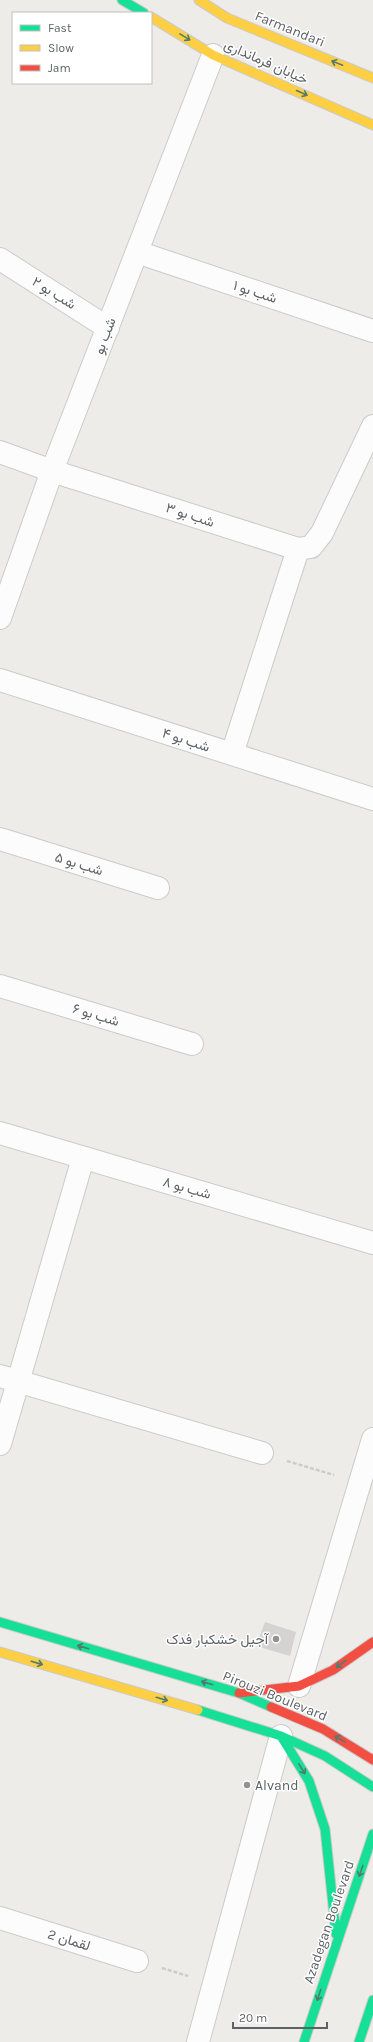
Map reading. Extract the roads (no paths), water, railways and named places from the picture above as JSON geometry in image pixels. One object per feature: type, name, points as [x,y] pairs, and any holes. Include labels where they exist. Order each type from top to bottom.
[{"type":"main road","points":[[122,0],[142,12]]},
{"type":"main road","name":"Farmandari","points":[[199,0],[228,18],[373,78]]},
{"type":"main road","name":"خیابان فرمانداری","points":[[152,18],[213,55],[373,125]]},
{"type":"main road","name":"Pirouzi Boulevard","points":[[0,1622],[239,1693],[323,1729],[373,1760]]},
{"type":"main road","points":[[239,1693],[299,1686],[333,1670],[373,1642]]},
{"type":"main road","points":[[0,1652],[229,1719],[281,1736],[326,1756],[373,1787]]},
{"type":"main road","points":[[281,1736],[309,1781],[325,1829],[337,1940]]},
{"type":"main road","name":"Azadegan Boulevard","points":[[304,2042],[373,1834]]},
{"type":"main road","points":[[359,2042],[373,2000]]},
{"type":"street","name":"شب بو","points":[[0,618],[52,471],[213,55]]},
{"type":"street","name":"شب بو ۱","points":[[137,252],[373,331]]},
{"type":"street","name":"شب بو ۲","points":[[0,259],[108,328]]},
{"type":"street","points":[[232,754],[298,549],[312,547],[322,533],[373,426]]},
{"type":"street","name":"شب بو ۳","points":[[0,452],[52,471],[298,549]]},
{"type":"street","name":"شب بو ۴","points":[[0,680],[373,799]]},
{"type":"street","name":"شب بو ۵","points":[[0,839],[158,888]]},
{"type":"street","name":"شب بو ۶","points":[[0,986],[192,1044]]},
{"type":"street","name":"شب بو ۸","points":[[0,1133],[373,1243]]},
{"type":"street","points":[[0,1444],[9,1379],[82,1158]]},
{"type":"street","points":[[9,1379],[262,1453]]},
{"type":"street","points":[[299,1686],[373,1440]]},
{"type":"street","points":[[198,2042],[281,1736]]},
{"type":"street","name":"لقمان 2","points":[[0,1918],[137,1961]]},
{"type":"place","name":"آجیل خشکبار فدک","points":[[276,1639]]},
{"type":"place","name":"Alvand","points":[[247,1785]]}]
